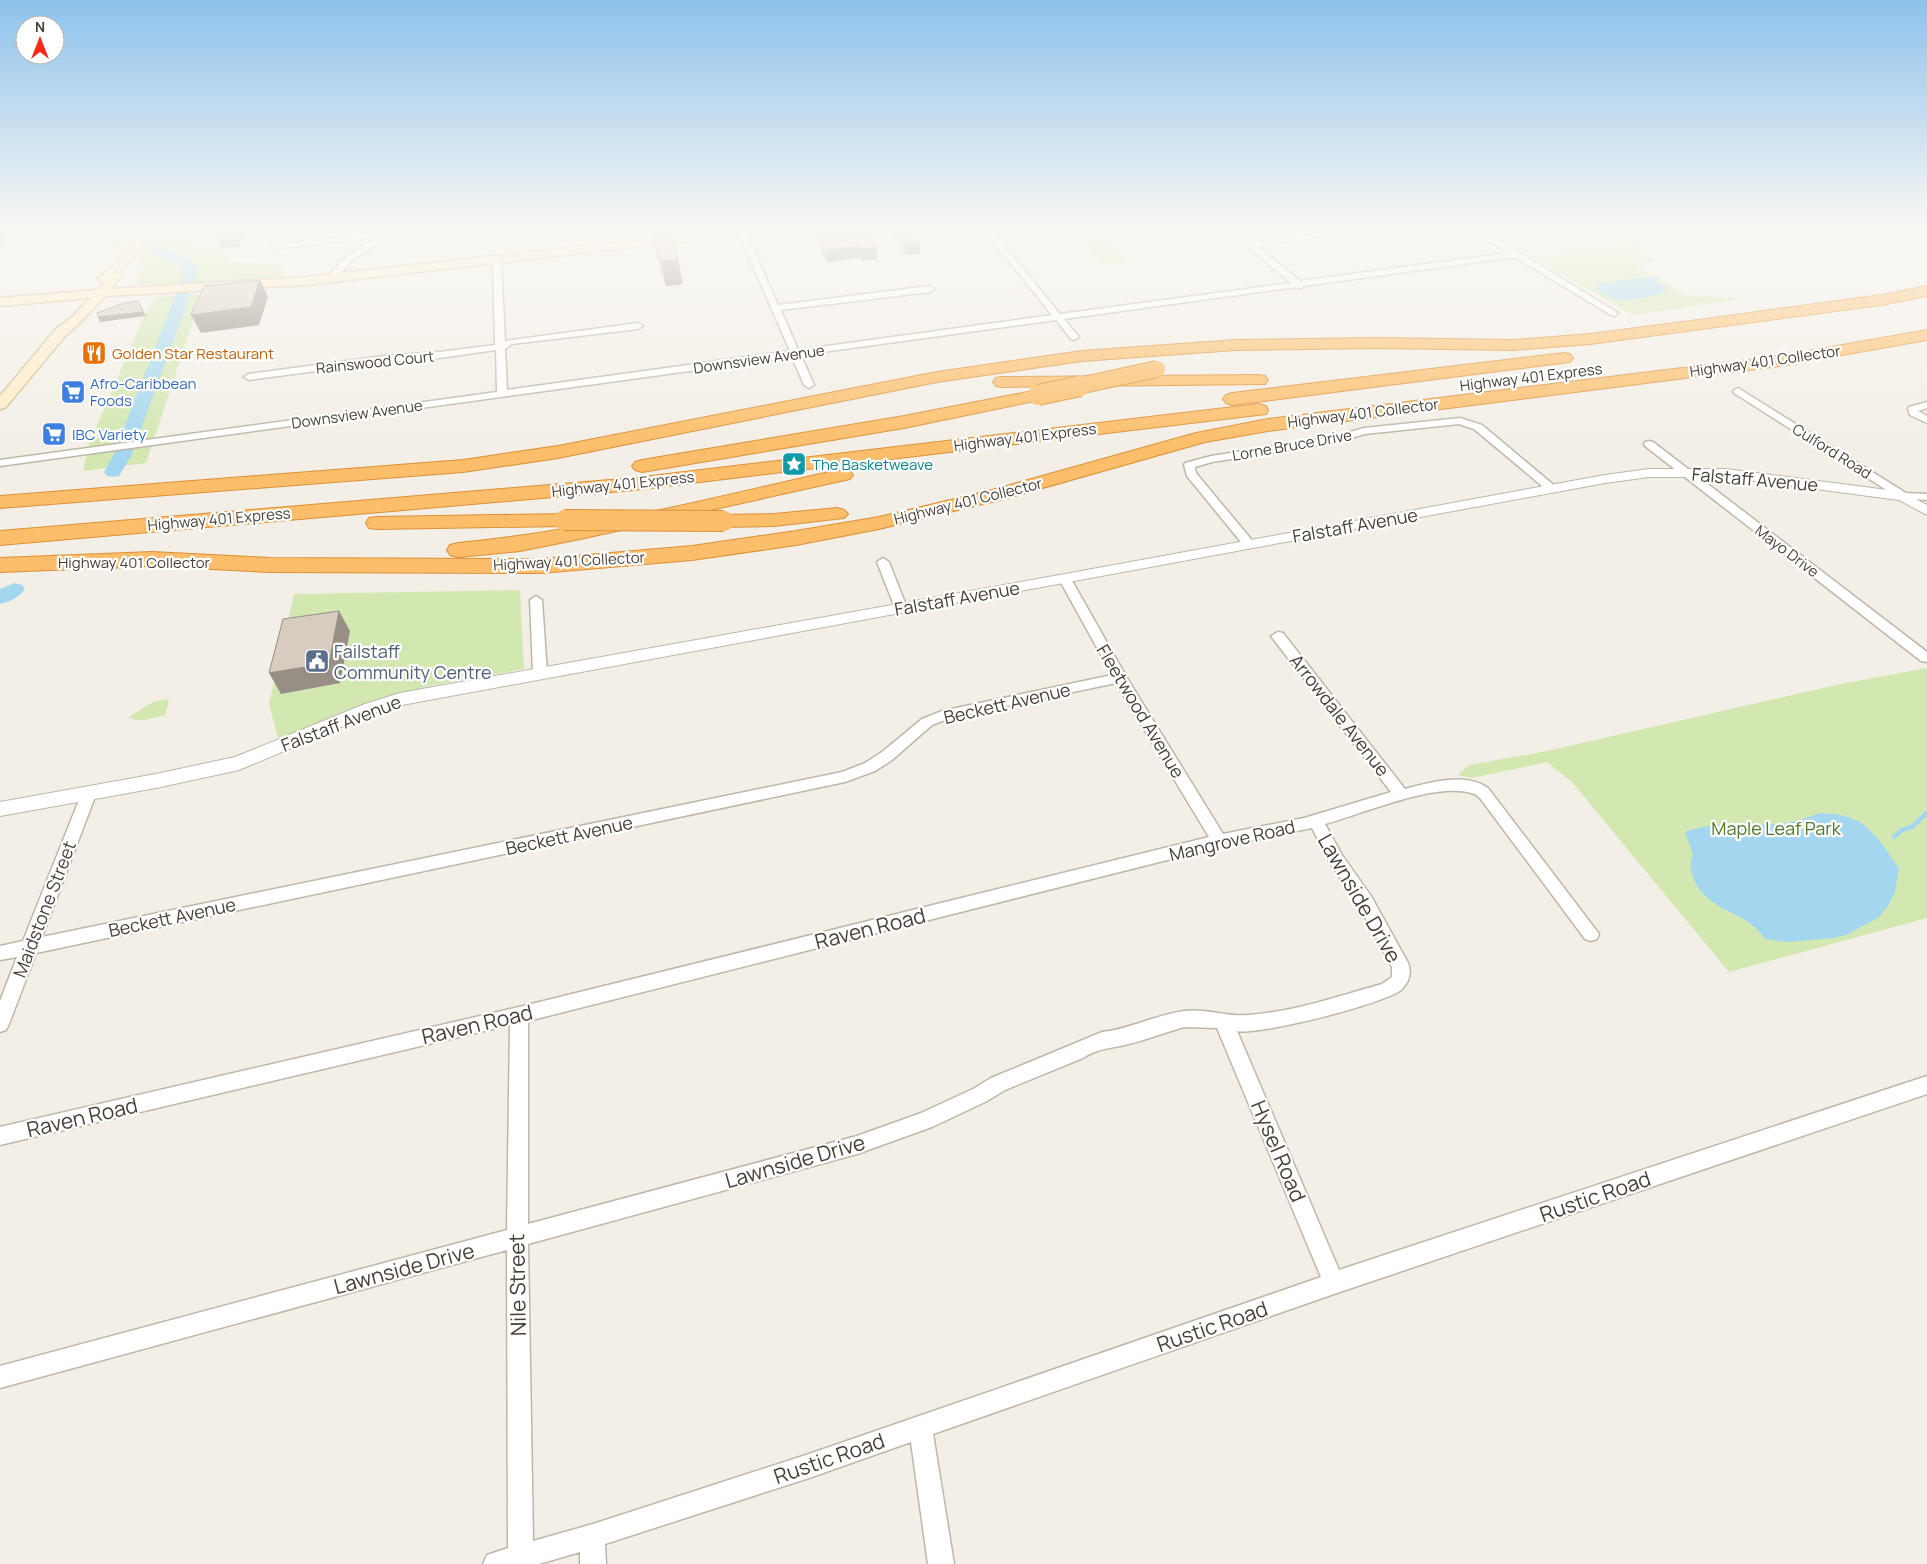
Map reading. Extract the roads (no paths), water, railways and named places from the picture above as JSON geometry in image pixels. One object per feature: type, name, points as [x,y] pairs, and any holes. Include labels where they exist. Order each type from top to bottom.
[{"type":"highway","points":[[611,471],[904,422],[1194,362],[1277,354],[1482,348],[1590,339],[1874,301]]},
{"type":"highway","points":[[1755,334],[1927,305]]},
{"type":"highway","name":"Highway 401 Express","points":[[0,538],[634,484],[1623,366],[1754,349],[1927,319]]},
{"type":"highway","name":"Highway 401 Collector","points":[[0,565],[152,559],[270,565],[532,566],[692,553],[796,538],[879,523],[997,495],[1204,438],[1268,425],[1780,361],[1927,335]]},
{"type":"highway","points":[[0,502],[463,466],[558,452],[649,435],[938,377],[1082,356],[1159,349],[1246,345],[1432,343],[1503,345]]},
{"type":"highway","name":"Highway 401 Express","points":[[0,521],[443,487],[717,460],[1668,345]]},
{"type":"highway","points":[[463,466],[494,466],[612,452],[910,393],[960,385],[1044,381],[1237,382],[1490,361],[1563,358]]},
{"type":"highway","points":[[152,559],[223,553],[422,552],[471,550],[520,544],[585,532],[853,473],[1056,440],[1110,427]]},
{"type":"highway","points":[[120,528],[564,520],[724,521],[809,517],[880,509],[1073,464],[1204,438]]},
{"type":"main road","points":[[0,304],[31,301]]},
{"type":"main road","points":[[0,405],[61,332],[71,325],[89,301]]},
{"type":"street","points":[[498,301],[502,395]]},
{"type":"street","points":[[771,301],[809,385]]},
{"type":"street","points":[[774,308],[829,301]]},
{"type":"street","points":[[1046,301],[1074,337]]},
{"type":"street","name":"Downsview Avenue","points":[[0,463],[1188,301]]},
{"type":"street","points":[[1596,301],[1614,312]]},
{"type":"street","name":"Rainswood Court","points":[[249,376],[384,358],[439,355],[500,347],[510,342],[638,326]]},
{"type":"street","name":"Culford Road","points":[[1738,391],[1927,511]]},
{"type":"street","points":[[1927,405],[1913,409],[1914,412],[1927,420]]},
{"type":"street","name":"Lorne Bruce Drive","points":[[1249,544],[1191,474],[1188,466],[1211,459],[1334,440],[1364,431],[1460,421],[1478,427],[1552,489]]},
{"type":"street","name":"Mayo Drive","points":[[1649,444],[1926,658]]},
{"type":"street","name":"Falstaff Avenue","points":[[0,809],[88,794],[239,763],[371,708],[400,699],[1552,489],[1649,473],[1726,473],[1903,496],[1927,497]]},
{"type":"street","points":[[882,562],[901,608]]},
{"type":"street","name":"Fleetwood Avenue","points":[[1065,579],[1120,678],[1219,841]]},
{"type":"street","points":[[536,600],[540,673]]},
{"type":"street","name":"Arrowdale Avenue","points":[[1278,636],[1402,795]]},
{"type":"street","name":"Beckett Avenue","points":[[0,953],[845,777],[870,767],[888,756],[927,722],[947,714],[1120,678]]},
{"type":"street","name":"Mangrove Road","points":[[952,908],[1219,841],[1316,821],[1402,795],[1456,786],[1477,788],[1489,797],[1498,813],[1591,934]]},
{"type":"street","name":"Maidstone Street","points":[[0,1024],[88,794]]},
{"type":"street","name":"Lawnside Drive","points":[[0,1377],[857,1145],[925,1121],[980,1095],[998,1084],[1102,1040],[1120,1038],[1184,1019],[1223,1020],[1242,1024],[1268,1022],[1296,1016],[1386,990],[1397,984],[1402,976],[1401,966],[1365,902],[1336,859],[1316,821]]},
{"type":"street","name":"Raven Road","points":[[0,1136],[519,1015],[952,908]]},
{"type":"street","name":"Nile Street","points":[[519,1015],[516,1238],[521,1555]]},
{"type":"street","name":"Hysel Road","points":[[1223,1020],[1334,1283]]},
{"type":"street","name":"Rustic Road","points":[[496,1564],[521,1555],[593,1536],[809,1466],[1334,1283],[1927,1085]]},
{"type":"street","points":[[920,1426],[941,1564]]},
{"type":"street","points":[[593,1536],[593,1564]]},
{"type":"water","points":[[1820,813],[1836,814],[1859,822],[1875,835],[1899,868],[1895,892],[1888,906],[1878,918],[1846,935],[1834,938],[1788,942],[1765,939],[1748,922],[1716,904],[1699,889],[1692,874],[1691,863],[1693,855],[1685,832],[1707,826],[1783,823]]},
{"type":"waterway","points":[[113,472],[122,456],[180,301]]},
{"type":"waterway","points":[[0,598],[15,589]]},
{"type":"waterway","points":[[1894,837],[1902,830],[1912,827],[1927,813]]},
{"type":"place","name":"Golden Star Restaurant","points":[[94,353]]},
{"type":"place","name":"Afro-Caribbean Foods","points":[[73,392]]},
{"type":"place","name":"IBC Variety","points":[[54,434]]},
{"type":"place","name":"The Basketweave","points":[[794,464]]},
{"type":"place","name":"Failstaff Community Centre","points":[[317,661]]},
{"type":"park label","name":"Maple Leaf Park","points":[[1776,828]]}]
